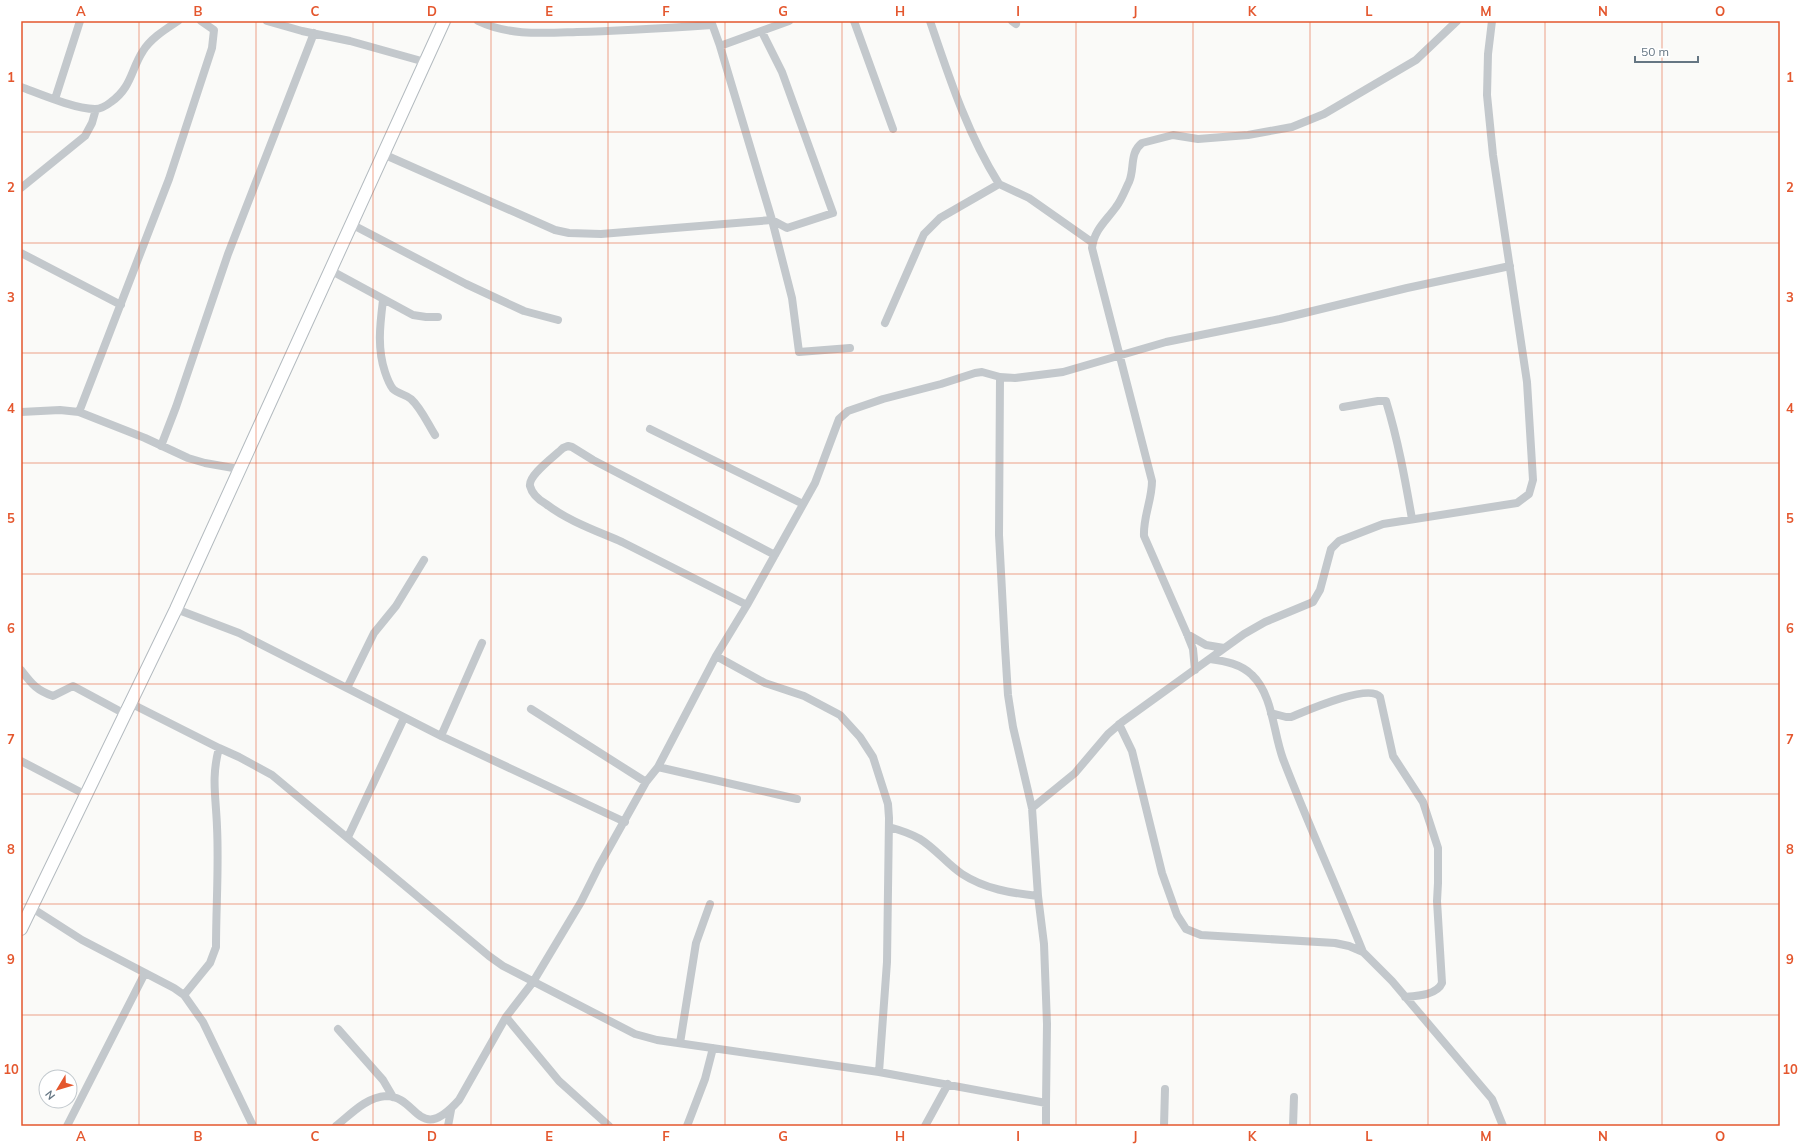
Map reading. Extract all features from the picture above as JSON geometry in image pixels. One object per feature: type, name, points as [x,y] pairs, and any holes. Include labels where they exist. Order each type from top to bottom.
[{"type":"street","points":[[55,99],[80,21]]},
{"type":"street","points":[[21,87],[55,99],[96,109],[109,104],[122,93],[128,85],[143,50],[154,39],[178,21]]},
{"type":"street","points":[[80,412],[169,179],[212,48],[214,30],[201,21]]},
{"type":"street","points":[[267,21],[350,41],[425,62]]},
{"type":"street","points":[[21,929],[176,609],[444,21]]},
{"type":"street","points":[[478,21],[489,26],[514,32],[542,34],[602,32],[711,23],[720,46],[772,220],[792,298],[799,352],[850,348]]},
{"type":"street","points":[[720,46],[789,21]]},
{"type":"street","points":[[854,21],[893,129]]},
{"type":"street","points":[[930,21],[957,100],[983,159],[999,184],[1029,198],[1093,242]]},
{"type":"street","points":[[1195,670],[1193,649],[1144,536],[1143,526],[1151,497],[1152,481],[1092,248],[1097,230],[1120,200],[1130,179],[1133,154],[1142,142],[1173,135],[1198,139],[1248,135],[1292,127],[1324,114],[1416,60],[1457,21]]},
{"type":"street","points":[[1032,808],[1075,773],[1108,734],[1119,724],[1244,634],[1265,622],[1313,602],[1320,590],[1331,549],[1339,541],[1383,524],[1517,503],[1526,498],[1531,489],[1532,471],[1527,382],[1493,155],[1487,95],[1488,54],[1492,21]]},
{"type":"street","points":[[383,154],[555,230],[570,234],[601,234],[772,220],[787,228],[833,213],[782,72],[762,32]]},
{"type":"street","points":[[161,446],[176,407],[228,254],[314,33]]},
{"type":"street","points":[[21,188],[85,136],[92,123],[96,109]]},
{"type":"street","points":[[885,323],[924,234],[940,218],[999,184]]},
{"type":"street","points":[[352,224],[473,287],[524,311],[558,320]]},
{"type":"street","points":[[21,253],[121,305]]},
{"type":"street","points":[[336,1126],[370,1100],[385,1096],[393,1097],[428,1120],[434,1120],[451,1110],[459,1100],[506,1017],[533,982],[581,902],[599,866],[625,822],[646,782],[658,767],[716,656],[747,606],[803,504],[821,470],[840,419],[848,411],[974,373],[988,373],[1000,377],[1015,378],[1063,372],[1166,342],[1280,319],[1407,288],[1510,266]]},
{"type":"street","points":[[330,270],[413,315],[438,317]]},
{"type":"street","points":[[383,300],[379,329],[379,347],[380,357],[389,383],[397,392],[408,396],[414,401],[434,435]]},
{"type":"street","points":[[1000,377],[999,535],[1008,695],[1013,727],[1032,808],[1038,896],[1044,944],[1047,1024],[1046,1126]]},
{"type":"street","points":[[1343,407],[1378,401],[1386,402],[1395,434],[1412,519]]},
{"type":"street","points":[[21,412],[60,410],[80,412],[194,460],[239,469]]},
{"type":"street","points":[[650,429],[803,504]]},
{"type":"street","points":[[747,606],[679,570],[546,505],[535,496],[532,490],[530,482],[533,475],[563,448],[568,446],[572,447],[593,460],[775,555]]},
{"type":"street","points":[[347,688],[374,633],[396,606],[424,560]]},
{"type":"street","points":[[176,609],[239,634],[404,718],[625,822]]},
{"type":"street","points":[[1187,634],[1206,645],[1224,648]]},
{"type":"street","points":[[441,736],[482,643]]},
{"type":"street","points":[[716,656],[765,682],[804,696],[840,715],[860,737],[873,756],[888,804],[889,827],[887,962],[879,1072]]},
{"type":"street","points":[[1210,659],[1231,662],[1252,674],[1266,697],[1276,737],[1308,823],[1336,884],[1363,952],[1405,997],[1492,1099],[1503,1126]]},
{"type":"street","points":[[21,670],[34,687],[45,693],[53,696],[74,686],[219,748],[272,775],[489,956],[503,966],[635,1034],[657,1040],[879,1072],[1046,1103]]},
{"type":"street","points":[[1271,713],[1291,717],[1350,695],[1376,692],[1380,697],[1393,756],[1423,802],[1438,848],[1437,900],[1442,983],[1440,987],[1434,991],[1417,996],[1405,997]]},
{"type":"street","points":[[531,709],[646,782]]},
{"type":"street","points":[[348,838],[404,718]]},
{"type":"street","points":[[1119,724],[1132,751],[1162,873],[1181,924],[1201,935],[1335,943],[1349,946],[1363,952]]},
{"type":"street","points":[[184,995],[210,963],[216,947],[217,828],[213,787],[219,748]]},
{"type":"street","points":[[21,761],[86,795]]},
{"type":"street","points":[[658,767],[797,799]]},
{"type":"street","points":[[889,827],[907,832],[921,840],[963,875],[981,884],[1006,892],[1038,896]]},
{"type":"street","points":[[680,1043],[696,943],[710,904]]},
{"type":"street","points":[[32,908],[82,940],[174,988],[184,995],[203,1022],[253,1126]]},
{"type":"street","points":[[67,1126],[145,973]]},
{"type":"street","points":[[506,1017],[559,1081],[609,1126]]},
{"type":"street","points":[[338,1029],[383,1080],[393,1097]]},
{"type":"street","points":[[687,1126],[705,1079],[713,1048]]},
{"type":"street","points":[[925,1126],[948,1084]]},
{"type":"street","points":[[1164,1126],[1165,1089]]},
{"type":"street","points":[[1293,1126],[1294,1097]]},
{"type":"street","points":[[448,1126],[451,1110]]}]
